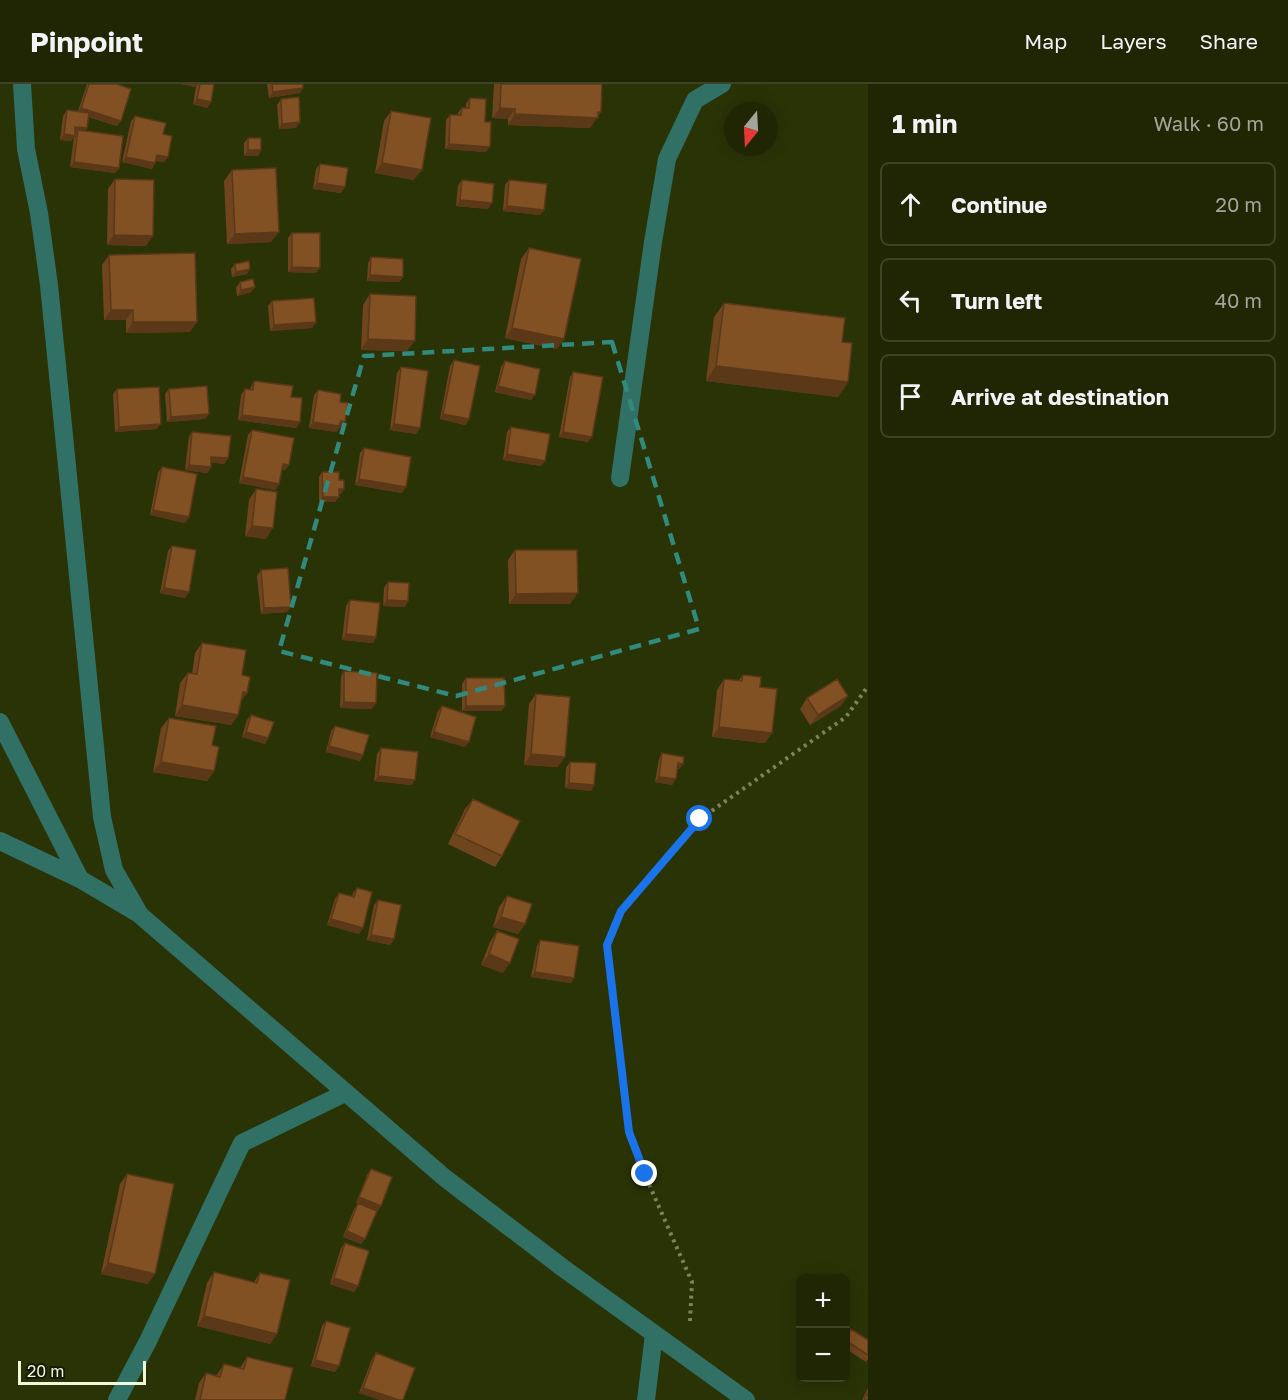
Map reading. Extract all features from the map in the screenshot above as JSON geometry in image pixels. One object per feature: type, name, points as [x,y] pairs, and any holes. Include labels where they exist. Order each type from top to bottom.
[{"type":"street","points":[[22,84],[26,149],[39,213],[49,285],[102,817],[114,870],[140,915]]},
{"type":"street","points":[[620,478],[667,159],[695,100],[722,84]]},
{"type":"street","points":[[0,722],[80,879]]},
{"type":"street","points":[[0,841],[80,879],[140,915],[445,1178],[563,1268],[746,1400]]},
{"type":"street","points":[[117,1400],[148,1341],[242,1143],[345,1093]]},
{"type":"street","points":[[646,1400],[654,1334]]},
{"type":"path","points":[[688,1358],[692,1282],[629,1132],[607,945],[621,911],[700,819],[846,717],[868,686]]},
{"type":"highlighted area","points":[[612,342],[699,629],[456,696],[279,651],[364,356]]},
{"type":"building","points":[[89,84],[117,84],[131,89],[121,121],[81,108]]},
{"type":"building","points":[[200,84],[214,84],[211,102],[197,99]]},
{"type":"building","points":[[272,84],[303,84],[303,88],[273,92]]},
{"type":"building","points":[[501,84],[602,84],[601,112],[598,112],[598,118],[515,114],[515,109],[500,108]]},
{"type":"building","points":[[299,97],[300,122],[282,124],[281,99]]},
{"type":"building","points":[[470,98],[486,99],[485,122],[491,122],[490,147],[449,144],[450,115],[461,115],[462,108],[469,108]]},
{"type":"building","points":[[67,110],[89,113],[87,128],[75,127],[75,136],[64,134]]},
{"type":"building","points":[[391,111],[431,118],[422,170],[382,163]]},
{"type":"building","points":[[135,116],[166,123],[163,134],[172,136],[168,157],[157,155],[155,163],[126,157]]},
{"type":"building","points":[[78,130],[123,136],[119,168],[74,162]]},
{"type":"building","points":[[248,138],[261,138],[261,150],[248,150]]},
{"type":"building","points":[[320,164],[348,168],[345,187],[317,183]]},
{"type":"building","points":[[276,168],[279,232],[235,234],[232,170]]},
{"type":"building","points":[[115,179],[154,180],[153,236],[114,235]]},
{"type":"building","points":[[462,180],[494,184],[492,203],[460,200]]},
{"type":"building","points":[[509,180],[547,184],[544,210],[507,206]]},
{"type":"building","points":[[292,233],[320,233],[320,268],[292,267]]},
{"type":"building","points":[[529,248],[581,259],[564,339],[512,328]]},
{"type":"building","points":[[195,253],[197,322],[133,322],[133,310],[111,310],[109,255]]},
{"type":"building","points":[[371,257],[403,259],[403,277],[370,275]]},
{"type":"building","points":[[249,261],[250,269],[236,272],[235,264]]},
{"type":"building","points":[[253,279],[255,287],[241,290],[240,282]]},
{"type":"building","points":[[370,294],[416,296],[415,341],[368,339]]},
{"type":"building","points":[[314,298],[316,322],[274,325],[272,301]]},
{"type":"building","points":[[724,303],[845,318],[842,342],[852,343],[848,382],[716,366]]},
{"type":"building","points":[[454,360],[480,366],[469,419],[443,414]]},
{"type":"building","points":[[505,361],[540,369],[535,395],[498,386]]},
{"type":"building","points":[[401,367],[428,371],[420,428],[394,424]]},
{"type":"building","points":[[573,372],[603,377],[592,437],[563,432]]},
{"type":"building","points":[[254,381],[293,386],[291,397],[302,398],[300,422],[242,415],[245,389],[253,390]]},
{"type":"building","points":[[207,386],[209,414],[171,417],[169,389]]},
{"type":"building","points":[[159,387],[161,424],[119,427],[117,389]]},
{"type":"building","points":[[318,390],[341,394],[340,402],[348,403],[345,422],[341,421],[339,426],[313,422]]},
{"type":"building","points":[[511,427],[550,434],[545,461],[507,454]]},
{"type":"building","points":[[252,430],[294,438],[289,465],[283,464],[279,484],[243,477]]},
{"type":"building","points":[[192,432],[231,436],[228,458],[211,457],[211,467],[189,465]]},
{"type":"building","points":[[364,448],[411,457],[406,487],[359,479]]},
{"type":"building","points":[[162,467],[197,474],[189,517],[153,510]]},
{"type":"building","points":[[322,472],[339,472],[339,480],[344,480],[344,489],[339,489],[339,497],[323,497]]},
{"type":"building","points":[[256,489],[277,492],[273,528],[252,526]]},
{"type":"building","points":[[172,546],[196,550],[189,592],[164,588]]},
{"type":"building","points":[[515,550],[577,550],[578,593],[516,594]]},
{"type":"building","points":[[288,568],[291,607],[264,608],[261,570]]},
{"type":"building","points":[[388,582],[409,583],[408,601],[387,600]]},
{"type":"building","points":[[350,600],[380,603],[376,637],[346,634]]},
{"type":"building","points":[[202,643],[246,650],[242,675],[250,677],[247,693],[243,692],[238,715],[182,705],[188,673],[197,674]]},
{"type":"building","points":[[344,671],[377,673],[376,703],[344,702]]},
{"type":"building","points":[[743,675],[761,677],[760,687],[777,689],[772,733],[719,727],[724,679],[742,681]]},
{"type":"building","points":[[466,678],[504,678],[505,706],[466,706]]},
{"type":"building","points":[[837,679],[848,696],[818,715],[807,698]]},
{"type":"building","points":[[536,694],[570,697],[565,757],[531,754]]},
{"type":"building","points":[[442,706],[476,717],[469,742],[434,732]]},
{"type":"building","points":[[251,715],[274,722],[268,738],[246,732]]},
{"type":"building","points":[[169,718],[216,726],[212,745],[219,747],[214,771],[161,762]]},
{"type":"building","points":[[335,726],[369,735],[363,755],[329,746]]},
{"type":"building","points":[[381,748],[418,752],[415,780],[378,776]]},
{"type":"building","points":[[662,753],[684,757],[683,764],[678,763],[676,779],[659,777]]},
{"type":"building","points":[[570,762],[596,763],[594,785],[569,783]]},
{"type":"building","points":[[473,799],[520,821],[502,856],[455,834]]},
{"type":"building","points":[[357,888],[372,892],[363,928],[331,919],[339,893],[354,897]]},
{"type":"building","points":[[507,896],[532,904],[525,924],[501,917]]},
{"type":"building","points":[[378,900],[401,905],[394,939],[371,935]]},
{"type":"building","points":[[497,931],[519,939],[510,963],[489,954]]},
{"type":"building","points":[[540,940],[579,946],[574,978],[535,972]]},
{"type":"building","points":[[371,1169],[392,1177],[381,1206],[359,1197]]},
{"type":"building","points":[[127,1174],[174,1184],[155,1274],[108,1263]]},
{"type":"building","points":[[358,1203],[377,1211],[365,1239],[347,1231]]},
{"type":"building","points":[[345,1243],[369,1251],[358,1286],[334,1278]]},
{"type":"building","points":[[214,1272],[257,1283],[260,1273],[290,1280],[277,1334],[204,1316]]},
{"type":"building","points":[[326,1321],[350,1328],[339,1366],[315,1360]]},
{"type":"building","points":[[851,1329],[868,1340],[868,1355],[850,1344]]},
{"type":"building","points":[[376,1353],[415,1368],[403,1400],[363,1388]]},
{"type":"building","points":[[247,1357],[293,1368],[285,1400],[200,1400],[206,1373],[220,1377],[224,1364],[244,1369]]},
{"type":"route","points":[[645,1174],[629,1132],[607,945],[621,911],[700,819]]}]
